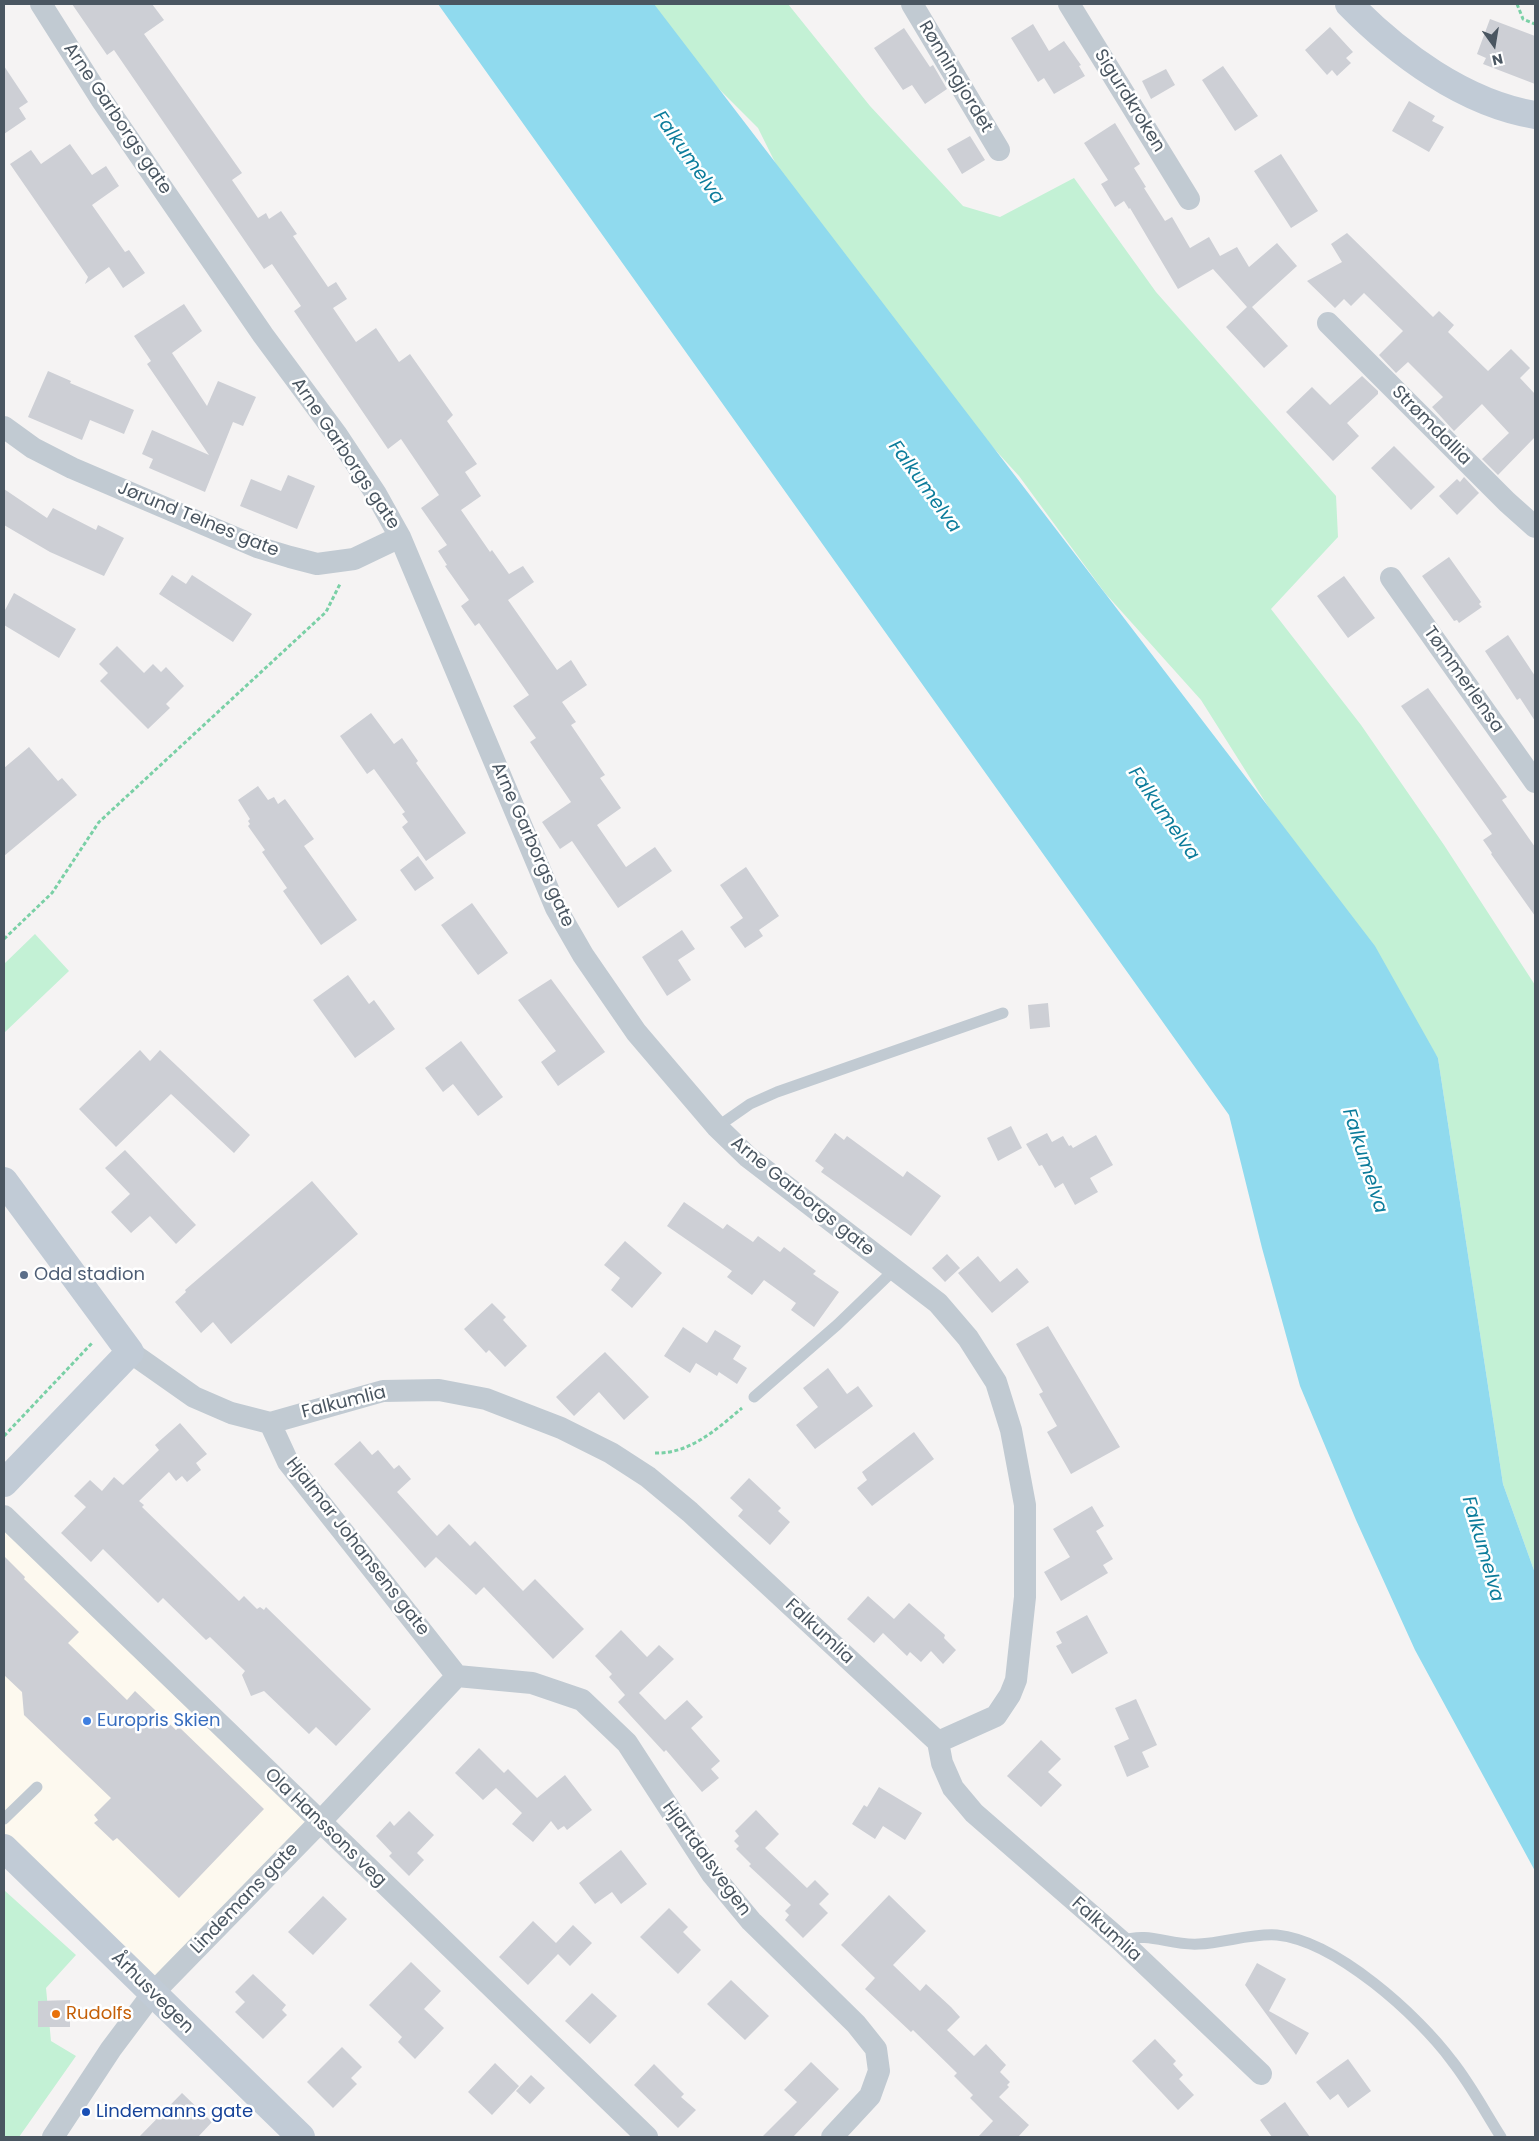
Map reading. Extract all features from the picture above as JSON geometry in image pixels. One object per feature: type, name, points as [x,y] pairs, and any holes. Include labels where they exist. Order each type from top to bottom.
[{"type":"street","name":"Arne Garborgs gate","points":[[40,4],[101,99],[241,303],[337,435],[376,494],[400,537],[556,908],[583,955],[636,1032],[717,1127],[748,1157],[938,1303],[968,1338],[996,1382],[1012,1430],[1025,1505],[1025,1597],[1016,1680],[1010,1695],[996,1716],[938,1742]]},
{"type":"street","name":"Rønningjordet","points":[[912,4],[999,150]]},
{"type":"street","name":"Sigurdkroken","points":[[1069,4],[1189,199]]},
{"type":"street","points":[[1349,4],[1402,53],[1428,70],[1454,85],[1494,103],[1535,115]]},
{"type":"street","name":"Strømdallia","points":[[1328,323],[1507,502],[1535,527]]},
{"type":"street","name":"Jørund Telnes gate","points":[[4,427],[33,448],[72,468],[257,547],[318,564],[354,559],[400,537]]},
{"type":"street","name":"Tømmerlensa","points":[[1391,578],[1535,782]]},
{"type":"street","points":[[4,1181],[130,1352],[194,1397],[231,1413],[270,1423]]},
{"type":"street","points":[[4,1483],[130,1352]]},
{"type":"street","name":"Falkumlia","points":[[270,1423],[383,1391],[439,1390],[486,1399],[561,1428],[611,1453],[648,1477],[683,1506],[938,1742],[942,1763],[953,1788],[974,1813],[1121,1941],[1261,2074]]},
{"type":"street","name":"Hjalmar Johansens gate","points":[[270,1423],[288,1462],[457,1676]]},
{"type":"street","name":"Ola Hanssons veg","points":[[4,1516],[319,1823],[647,2137]]},
{"type":"street","name":"Lindemans gate","points":[[53,2137],[111,2049],[153,1993],[319,1823],[457,1676]]},
{"type":"street","name":"Hjartdalsvegen","points":[[457,1676],[532,1683],[582,1700],[627,1743],[712,1874],[751,1921],[856,2024],[876,2049],[879,2072],[870,2096],[832,2137]]},
{"type":"street","name":"Århusvegen","points":[[4,1848],[302,2137]]},
{"type":"lane","points":[[717,1127],[750,1104],[777,1092],[1003,1013]]},
{"type":"lane","points":[[754,1397],[837,1325],[894,1270]]},
{"type":"lane","points":[[4,1820],[37,1787]]},
{"type":"lane","points":[[1121,1941],[1134,1936],[1147,1936],[1178,1944],[1195,1944],[1276,1935],[1303,1941],[1334,1956],[1362,1975],[1404,2010],[1451,2059],[1501,2137]]},
{"type":"path","points":[[1517,4],[1523,19],[1535,24]]},
{"type":"path","points":[[4,939],[52,893],[100,822],[326,612],[354,559]]},
{"type":"path","points":[[4,1436],[110,1324]]},
{"type":"path","points":[[652,1452],[684,1448],[706,1437],[754,1397]]},
{"type":"shaded area","points":[[4,1516],[319,1823],[153,1993],[4,1854]]},
{"type":"green space","points":[[640,4],[788,4],[870,106],[963,206],[1000,217],[1074,178],[1156,292],[1336,496],[1338,537],[1271,609],[1361,725],[1444,845],[1535,985],[1535,1573],[1503,1484],[1438,1058],[1276,819],[1201,700],[1105,593],[1019,476],[825,263],[758,128],[656,26]]},
{"type":"green space","points":[[35,934],[69,971],[4,1033],[4,964]]},
{"type":"green space","points":[[4,1890],[76,1955],[46,1988],[51,2041],[76,2056],[19,2137],[4,2137]]},
{"type":"water","name":"Falkumelva","points":[[438,4],[654,4],[1375,946],[1438,1058],[1503,1484],[1535,1573],[1535,1871],[1415,1650],[1356,1520],[1300,1386],[1262,1248],[1229,1115]]},
{"type":"building","points":[[72,4],[152,4],[164,20],[144,34],[242,173],[232,180],[258,218],[266,213],[269,219],[281,211],[297,234],[293,236],[328,287],[336,282],[347,299],[333,308],[356,342],[376,328],[399,362],[410,354],[453,415],[447,421],[477,464],[465,472],[481,496],[461,510],[490,552],[492,550],[509,574],[523,566],[534,582],[508,600],[557,670],[571,660],[587,685],[562,702],[576,722],[571,725],[605,775],[600,778],[621,808],[597,825],[626,867],[655,847],[672,871],[618,908],[572,841],[560,849],[542,822],[571,802],[530,742],[536,738],[513,706],[529,695],[479,623],[475,626],[461,606],[469,600],[445,566],[447,565],[438,551],[447,545],[421,508],[439,495],[401,439],[388,449],[294,311],[301,306],[272,264],[264,269],[114,50],[107,55]]},
{"type":"building","points":[[1490,19],[1535,36],[1535,84],[1483,64],[1486,58],[1477,54]]},
{"type":"building","points":[[1033,24],[1049,51],[1064,41],[1081,65],[1079,66],[1085,76],[1054,94],[1044,78],[1038,82],[1011,38]]},
{"type":"building","points":[[1330,27],[1353,52],[1346,58],[1351,63],[1337,76],[1332,70],[1327,75],[1305,50]]},
{"type":"building","points":[[904,28],[930,67],[933,65],[947,89],[925,104],[912,85],[903,90],[874,48]]},
{"type":"building","points":[[4,66],[28,102],[19,108],[26,119],[4,134]]},
{"type":"building","points":[[1223,66],[1258,116],[1235,131],[1202,80]]},
{"type":"building","points":[[1166,69],[1175,85],[1151,99],[1142,81]]},
{"type":"building","points":[[1409,101],[1435,116],[1432,121],[1444,127],[1429,152],[1392,131]]},
{"type":"building","points":[[1115,123],[1140,164],[1134,168],[1146,187],[1144,188],[1165,221],[1172,217],[1190,248],[1209,237],[1220,256],[1237,247],[1249,267],[1277,243],[1297,266],[1252,307],[1288,346],[1264,368],[1226,327],[1247,307],[1213,269],[1178,289],[1130,208],[1124,201],[1115,207],[1101,184],[1108,180],[1084,143]]},
{"type":"building","points":[[970,136],[985,160],[962,174],[947,149]]},
{"type":"building","points":[[70,144],[92,175],[106,166],[119,186],[92,205],[125,252],[129,250],[145,273],[123,288],[109,267],[85,284],[88,277],[10,164],[31,150],[41,164]]},
{"type":"building","points":[[1281,154],[1318,211],[1291,228],[1254,171]]},
{"type":"building","points":[[1347,233],[1433,317],[1439,311],[1454,325],[1448,332],[1488,371],[1511,349],[1530,368],[1520,378],[1535,394],[1535,437],[1498,475],[1482,459],[1509,433],[1482,404],[1454,431],[1432,407],[1443,397],[1408,362],[1396,373],[1379,355],[1403,331],[1364,293],[1351,306],[1344,299],[1335,308],[1307,281],[1342,262],[1331,244]]},
{"type":"building","points":[[184,304],[202,331],[172,353],[207,406],[218,381],[256,397],[243,426],[233,422],[205,492],[149,468],[153,459],[142,454],[152,430],[209,455],[147,364],[151,361],[134,336]]},
{"type":"building","points":[[48,371],[71,381],[70,383],[134,410],[124,434],[90,420],[82,440],[28,417]]},
{"type":"building","points":[[1362,376],[1378,391],[1378,394],[1347,423],[1359,436],[1333,461],[1286,412],[1312,387],[1330,405]]},
{"type":"building","points":[[1394,446],[1435,487],[1411,510],[1371,468]]},
{"type":"building","points":[[288,475],[315,486],[297,529],[240,506],[251,479],[281,491]]},
{"type":"building","points":[[1464,477],[1479,493],[1457,515],[1439,496],[1457,479],[1460,482]]},
{"type":"building","points":[[4,489],[47,518],[53,508],[96,530],[98,525],[124,538],[104,576],[50,552],[4,525]]},
{"type":"building","points":[[1449,557],[1481,602],[1479,604],[1482,607],[1459,623],[1457,620],[1454,621],[1422,576]]},
{"type":"building","points":[[172,575],[186,584],[192,575],[252,614],[233,642],[159,594]]},
{"type":"building","points":[[1344,576],[1375,618],[1348,638],[1317,596]]},
{"type":"building","points":[[14,593],[76,629],[59,658],[4,625],[4,612]]},
{"type":"building","points":[[1508,635],[1535,676],[1535,721],[1520,698],[1517,700],[1485,651]]},
{"type":"building","points":[[117,646],[144,673],[153,664],[161,672],[166,667],[184,686],[166,704],[170,708],[148,729],[100,681],[108,673],[99,664]]},
{"type":"building","points":[[1428,688],[1507,797],[1502,800],[1535,847],[1535,916],[1483,840],[1492,834],[1401,706]]},
{"type":"building","points":[[371,713],[394,744],[402,738],[418,761],[416,763],[466,833],[426,861],[402,827],[408,822],[402,814],[405,812],[374,769],[367,774],[340,736]]},
{"type":"building","points":[[29,747],[58,781],[62,778],[77,795],[4,856],[4,768]]},
{"type":"building","points":[[258,786],[268,800],[274,797],[278,804],[285,799],[314,839],[304,846],[357,920],[321,945],[283,891],[287,888],[262,852],[265,850],[248,826],[250,819],[238,800]]},
{"type":"building","points":[[418,856],[434,878],[415,891],[400,870]]},
{"type":"building","points":[[746,867],[779,916],[759,930],[763,936],[745,948],[730,927],[743,918],[720,885]]},
{"type":"building","points":[[472,903],[508,953],[478,975],[441,925]]},
{"type":"building","points":[[682,930],[695,949],[678,960],[691,980],[667,996],[642,957]]},
{"type":"building","points":[[348,975],[369,1004],[374,1000],[395,1029],[355,1058],[313,1000]]},
{"type":"building","points":[[551,979],[605,1052],[558,1086],[541,1062],[556,1051],[518,1000]]},
{"type":"building","points":[[1048,1003],[1050,1027],[1030,1029],[1028,1005]]},
{"type":"building","points":[[461,1041],[503,1097],[478,1116],[453,1084],[443,1092],[425,1068]]},
{"type":"building","points":[[140,1050],[150,1061],[160,1050],[250,1135],[234,1153],[171,1094],[116,1147],[79,1109]]},
{"type":"building","points":[[1011,1126],[1022,1148],[998,1161],[987,1138]]},
{"type":"building","points":[[835,1133],[844,1140],[847,1136],[903,1177],[907,1171],[941,1196],[911,1236],[821,1172],[824,1168],[815,1161]]},
{"type":"building","points":[[1047,1133],[1052,1142],[1063,1136],[1069,1146],[1071,1145],[1073,1148],[1096,1135],[1113,1165],[1090,1178],[1098,1192],[1075,1205],[1063,1183],[1055,1188],[1042,1165],[1039,1166],[1026,1144]]},
{"type":"building","points":[[125,1150],[196,1225],[176,1244],[150,1216],[131,1233],[111,1212],[130,1194],[105,1168]]},
{"type":"building","points":[[312,1181],[358,1234],[231,1344],[213,1322],[201,1333],[175,1302],[186,1292],[185,1290]]},
{"type":"building","points":[[684,1202],[723,1229],[727,1224],[753,1242],[758,1236],[780,1252],[784,1247],[816,1271],[813,1274],[839,1292],[814,1327],[791,1310],[796,1303],[764,1280],[752,1295],[727,1277],[732,1271],[667,1226]]},
{"type":"building","points":[[625,1241],[662,1273],[632,1308],[611,1290],[620,1278],[604,1265]]},
{"type":"building","points":[[947,1254],[960,1268],[945,1282],[932,1268]]},
{"type":"building","points":[[978,1256],[1000,1282],[1017,1268],[1029,1282],[992,1313],[958,1273]]},
{"type":"building","points":[[492,1303],[506,1317],[503,1320],[527,1346],[505,1367],[489,1350],[486,1353],[464,1329]]},
{"type":"building","points":[[1048,1326],[1120,1447],[1071,1474],[1047,1432],[1057,1426],[1039,1394],[1043,1392],[1016,1344]]},
{"type":"building","points":[[683,1327],[707,1343],[715,1330],[741,1346],[733,1359],[747,1368],[737,1384],[719,1372],[717,1376],[696,1363],[690,1373],[664,1356]]},
{"type":"building","points":[[605,1352],[649,1397],[624,1420],[599,1392],[574,1416],[556,1397]]},
{"type":"building","points":[[828,1368],[847,1394],[858,1386],[873,1406],[815,1449],[796,1425],[818,1407],[803,1388]]},
{"type":"building","points":[[180,1423],[207,1454],[196,1463],[201,1470],[187,1482],[182,1476],[176,1481],[169,1472],[139,1501],[144,1505],[142,1507],[239,1601],[244,1596],[257,1609],[260,1607],[264,1610],[266,1607],[371,1709],[336,1746],[316,1727],[309,1734],[264,1691],[251,1696],[242,1675],[245,1671],[210,1637],[206,1640],[163,1598],[158,1603],[103,1549],[91,1562],[61,1533],[86,1507],[74,1496],[90,1480],[102,1491],[114,1477],[123,1485],[159,1450],[155,1445]]},
{"type":"building","points":[[914,1432],[934,1459],[872,1506],[857,1488],[867,1480],[862,1472]]},
{"type":"building","points":[[360,1441],[372,1455],[378,1450],[394,1469],[399,1465],[411,1479],[397,1492],[437,1536],[449,1524],[470,1546],[475,1541],[523,1591],[535,1579],[584,1629],[553,1659],[484,1587],[476,1595],[436,1557],[425,1568],[334,1464]]},
{"type":"building","points":[[749,1478],[781,1508],[778,1511],[790,1522],[770,1545],[738,1516],[743,1510],[730,1498]]},
{"type":"building","points":[[1092,1506],[1104,1526],[1096,1531],[1113,1559],[1103,1565],[1108,1573],[1061,1601],[1044,1572],[1070,1557],[1053,1529]]},
{"type":"building","points":[[4,1556],[25,1577],[24,1579],[79,1632],[68,1643],[127,1700],[135,1691],[176,1730],[179,1727],[264,1809],[179,1898],[117,1838],[113,1841],[94,1823],[98,1820],[94,1815],[111,1798],[24,1715],[22,1692],[4,1675]]},
{"type":"building","points":[[868,1596],[894,1619],[909,1603],[945,1635],[944,1638],[956,1650],[943,1664],[931,1651],[921,1662],[910,1652],[907,1656],[883,1633],[874,1643],[847,1619]]},
{"type":"building","points":[[1087,1615],[1108,1653],[1072,1674],[1056,1646],[1062,1643],[1056,1632]]},
{"type":"building","points":[[621,1630],[647,1657],[659,1645],[674,1659],[639,1693],[665,1720],[687,1700],[703,1717],[691,1728],[720,1761],[711,1769],[719,1778],[702,1792],[666,1750],[664,1752],[618,1702],[625,1695],[609,1677],[612,1674],[595,1656]]},
{"type":"building","points":[[1136,1699],[1157,1745],[1142,1752],[1149,1767],[1127,1777],[1114,1746],[1129,1739],[1115,1708]]},
{"type":"building","points":[[1041,1740],[1061,1759],[1048,1772],[1062,1785],[1041,1807],[1007,1776]]},
{"type":"building","points":[[479,1748],[504,1773],[508,1769],[537,1798],[565,1775],[592,1810],[567,1830],[564,1826],[558,1830],[551,1821],[533,1842],[512,1824],[522,1813],[496,1788],[483,1800],[455,1773]]},
{"type":"building","points":[[879,1787],[922,1813],[905,1840],[883,1826],[875,1839],[852,1824],[864,1805],[867,1807]]},
{"type":"building","points":[[756,1810],[779,1834],[765,1848],[807,1888],[815,1880],[829,1894],[819,1904],[828,1913],[803,1938],[785,1920],[789,1915],[785,1911],[791,1905],[749,1866],[751,1864],[736,1849],[739,1846],[734,1841],[739,1836],[735,1831]]},
{"type":"building","points":[[409,1811],[434,1835],[417,1853],[424,1860],[409,1876],[389,1856],[392,1853],[376,1836],[390,1821],[394,1826]]},
{"type":"building","points":[[621,1850],[647,1884],[621,1904],[612,1892],[595,1904],[579,1883]]},
{"type":"building","points":[[889,1895],[926,1931],[893,1965],[920,1991],[926,1984],[960,2017],[947,2030],[974,2056],[986,2044],[1006,2065],[1000,2072],[1010,2082],[1007,2085],[1009,2087],[999,2097],[1029,2125],[1018,2137],[978,2137],[993,2121],[970,2098],[973,2095],[954,2076],[957,2073],[913,2030],[911,2032],[865,1989],[875,1978],[841,1945]]},
{"type":"building","points":[[323,1896],[347,1919],[313,1955],[288,1932]]},
{"type":"building","points":[[669,1908],[688,1927],[683,1932],[701,1950],[678,1974],[640,1937]]},
{"type":"building","points":[[533,1921],[556,1943],[573,1925],[592,1943],[570,1966],[558,1954],[528,1985],[499,1957]]},
{"type":"building","points":[[411,1962],[441,1991],[424,2009],[444,2028],[415,2059],[398,2042],[402,2037],[369,2005]]},
{"type":"building","points":[[1257,1963],[1286,1979],[1269,2011],[1309,2033],[1296,2055],[1245,1985]]},
{"type":"building","points":[[253,1974],[286,2005],[282,2010],[287,2015],[263,2039],[235,2012],[245,2002],[235,1992]]},
{"type":"building","points":[[731,1980],[769,2016],[745,2040],[707,2004]]},
{"type":"building","points":[[592,1993],[617,2016],[590,2044],[565,2021]]},
{"type":"building","points":[[70,2000],[70,2027],[38,2027],[38,2001]]},
{"type":"building","points":[[1155,2039],[1176,2061],[1173,2064],[1183,2075],[1179,2079],[1194,2095],[1178,2110],[1132,2061]]},
{"type":"building","points":[[342,2047],[362,2067],[351,2078],[357,2084],[333,2108],[307,2082]]},
{"type":"building","points":[[1348,2059],[1371,2091],[1348,2108],[1338,2094],[1330,2100],[1316,2082]]},
{"type":"building","points":[[811,2062],[839,2089],[793,2137],[762,2137],[797,2102],[784,2090]]},
{"type":"building","points":[[495,2063],[519,2086],[492,2115],[468,2092]]},
{"type":"building","points":[[654,2064],[684,2094],[681,2097],[696,2110],[678,2128],[634,2085]]},
{"type":"building","points":[[531,2075],[545,2088],[530,2104],[516,2091]]},
{"type":"building","points":[[182,2093],[212,2122],[198,2137],[139,2137]]},
{"type":"building","points":[[1285,2102],[1310,2137],[1272,2137],[1260,2120]]},
{"type":"place","name":"Odd stadion","points":[[24,1275]]},
{"type":"place","name":"Europris Skien","points":[[87,1721]]},
{"type":"place","name":"Rudolfs","points":[[56,2014]]},
{"type":"place","name":"Lindemanns gate","points":[[86,2112]]}]
